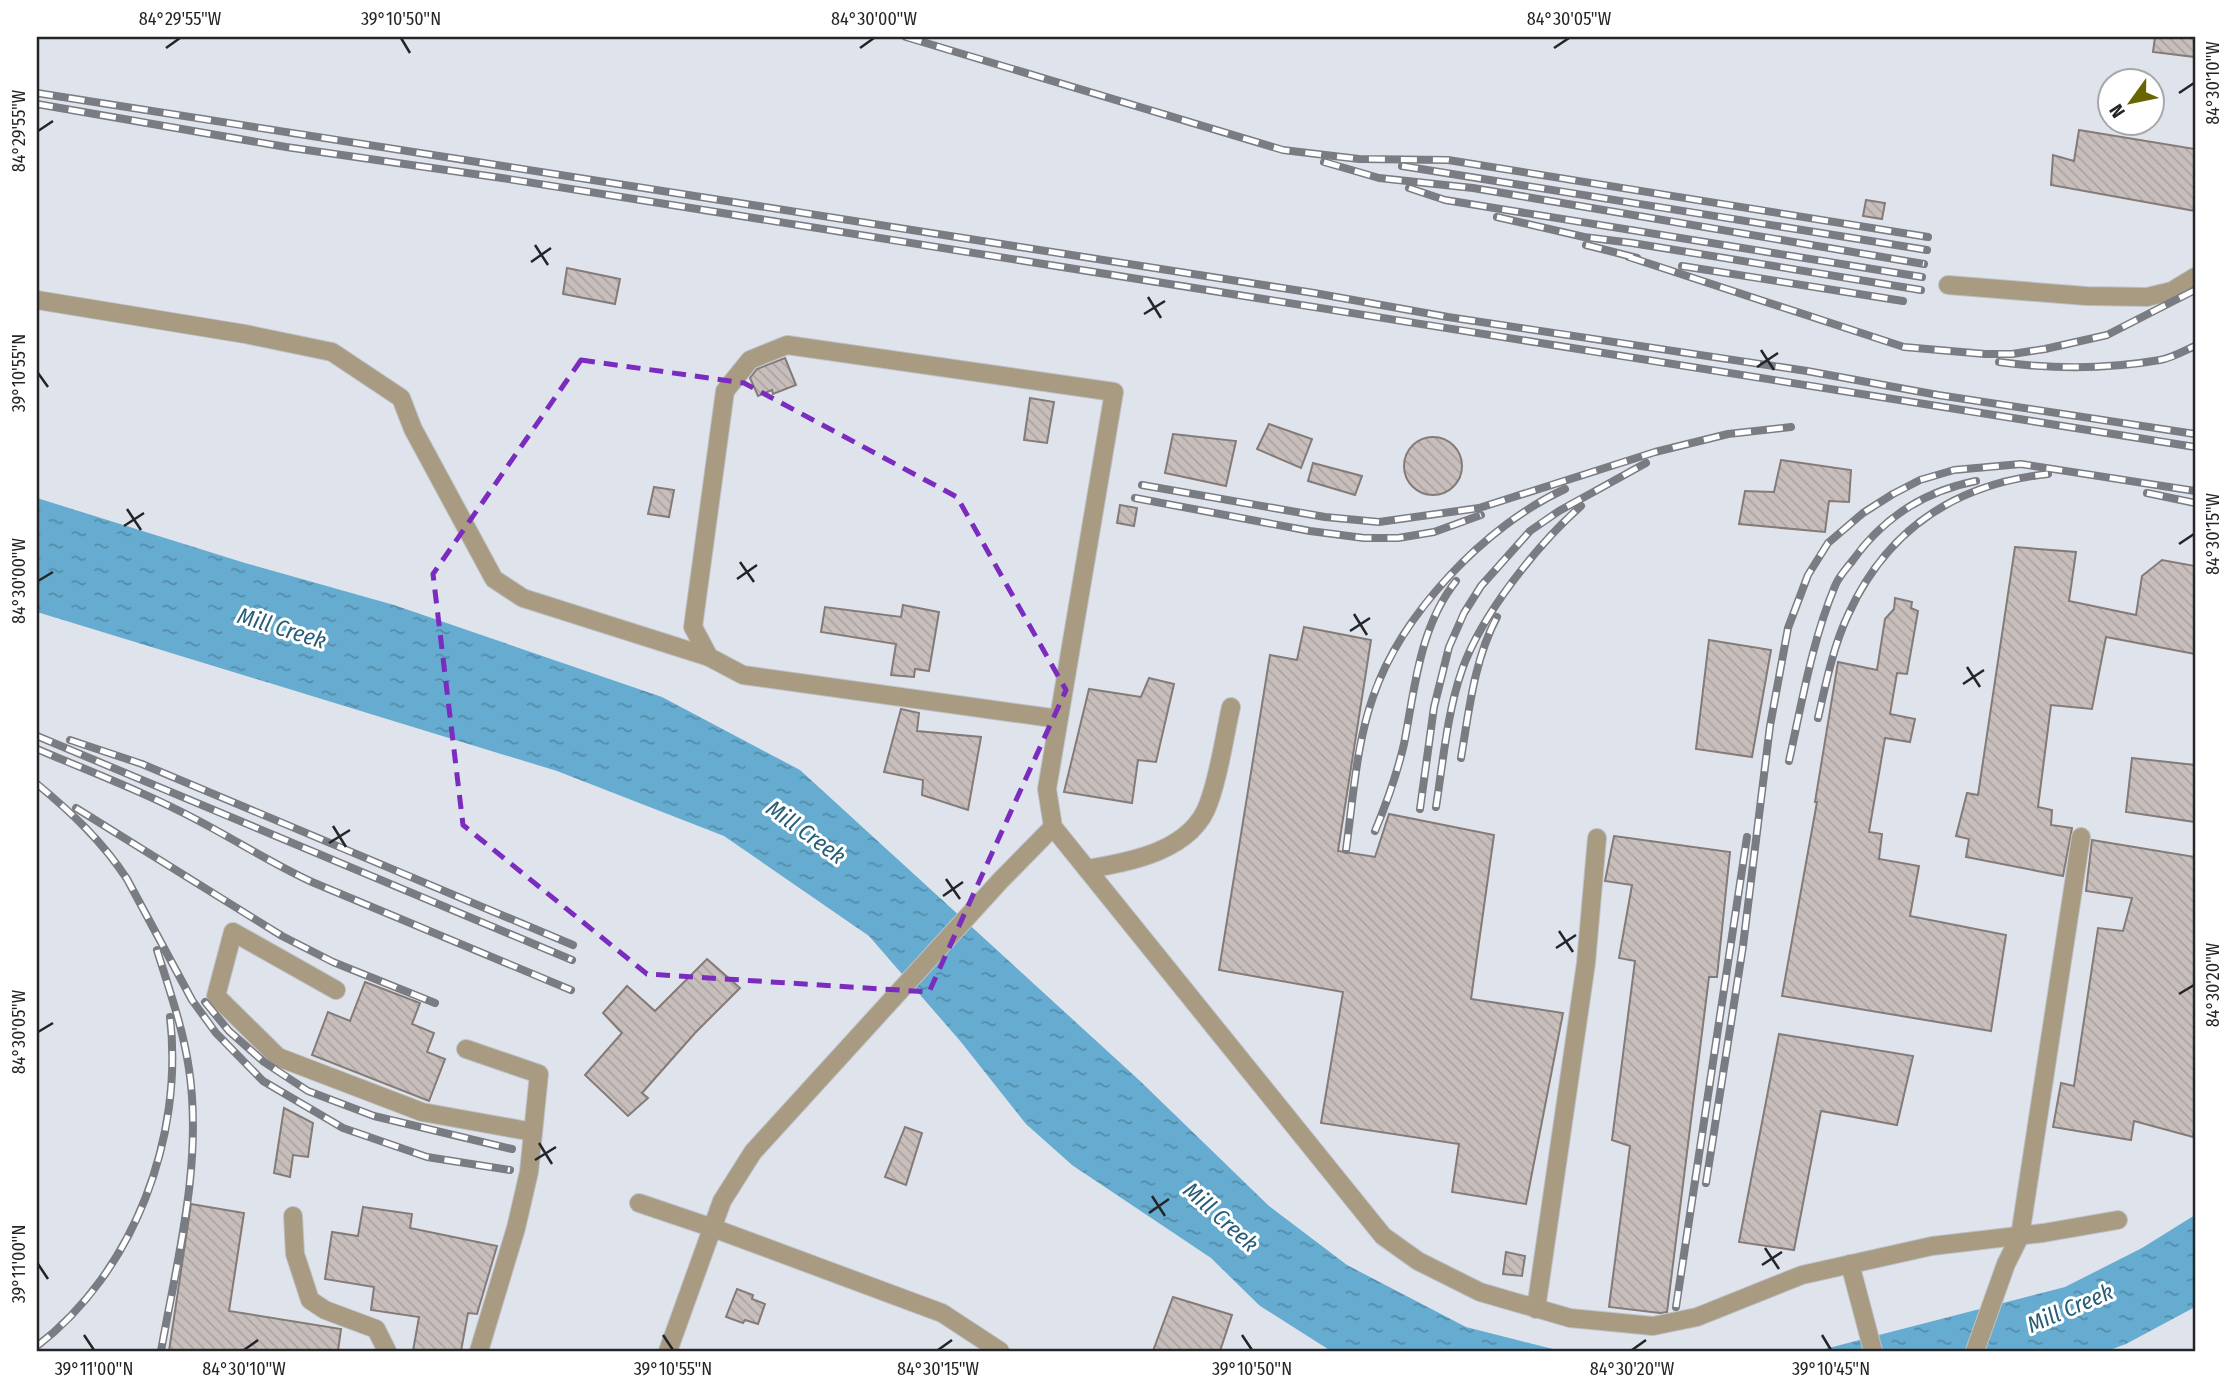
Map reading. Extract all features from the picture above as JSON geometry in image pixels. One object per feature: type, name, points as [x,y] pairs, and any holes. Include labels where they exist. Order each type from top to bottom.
[{"type":"lane","points":[[1948,285],[2086,296],[2147,297],[2172,290],[2195,277]]},
{"type":"lane","points":[[37,300],[245,334],[332,352],[401,398],[413,429],[494,579],[523,597],[709,657],[743,675],[1059,719]]},
{"type":"lane","points":[[709,657],[693,627],[724,391],[750,360],[787,345],[1114,392],[1047,789],[1053,827],[1382,1236],[1418,1261],[1480,1292],[1570,1318],[1653,1326],[1697,1317],[1802,1275],[1850,1264],[1932,1246],[2020,1236],[2118,1220]]},
{"type":"lane","points":[[1087,869],[1141,858],[1163,849],[1199,821],[1209,803],[1231,708]]},
{"type":"lane","points":[[668,1351],[722,1201],[753,1152],[1000,881],[1053,827]]},
{"type":"lane","points":[[1975,1351],[2006,1264],[2020,1236],[2081,837]]},
{"type":"lane","points":[[1536,1308],[1586,963],[1597,838]]},
{"type":"lane","points":[[336,990],[233,932],[216,996],[278,1057],[422,1112],[533,1132]]},
{"type":"lane","points":[[466,1049],[539,1074],[529,1172],[516,1228],[479,1351]]},
{"type":"lane","points":[[639,1203],[942,1313],[999,1351]]},
{"type":"lane","points":[[293,1216],[295,1254],[310,1300],[326,1310],[376,1329],[387,1351]]},
{"type":"lane","points":[[1850,1264],[1873,1351]]},
{"type":"highlighted area","points":[[581,360],[744,383],[957,497],[1066,690],[929,992],[647,974],[463,825],[433,574]]},
{"type":"water","name":"Mill Creek","points":[[37,498],[245,563],[394,605],[662,697],[800,770],[1139,1080],[1269,1206],[1347,1265],[1466,1327],[1561,1351],[1331,1351],[1260,1306],[1211,1258],[1072,1165],[1026,1124],[961,1042],[869,936],[724,836],[557,771],[37,612]]},
{"type":"water","name":"Mill Creek","points":[[2195,1215],[2195,1307],[2126,1344],[2107,1351],[1817,1351],[2065,1287],[2142,1248]]},
{"type":"building","points":[[2155,37],[2195,37],[2195,57],[2153,52]]},
{"type":"building","points":[[2079,130],[2096,133],[2096,136],[2116,136],[2195,149],[2195,211],[2051,185],[2053,155],[2074,161]]},
{"type":"building","points":[[1866,200],[1885,203],[1882,219],[1863,216]]},
{"type":"building","points":[[567,268],[620,279],[615,304],[563,294]]},
{"type":"building","points":[[785,358],[796,385],[773,394],[772,390],[758,396],[750,378],[757,369]]},
{"type":"building","points":[[1030,398],[1054,402],[1047,443],[1024,440]]},
{"type":"building","points":[[1269,424],[1312,439],[1301,468],[1257,449]]},
{"type":"building","points":[[1173,434],[1236,441],[1226,486],[1165,473]]},
{"type":"building","points":[[1427,437],[1439,437],[1454,445],[1462,460],[1462,472],[1454,487],[1439,495],[1427,495],[1412,487],[1404,472],[1404,460],[1412,445]]},
{"type":"building","points":[[1781,460],[1851,470],[1849,502],[1829,501],[1825,532],[1739,524],[1745,491],[1774,492]]},
{"type":"building","points":[[1313,463],[1362,476],[1355,495],[1308,481]]},
{"type":"building","points":[[654,487],[674,490],[669,517],[648,514]]},
{"type":"building","points":[[1120,505],[1137,508],[1134,526],[1117,523]]},
{"type":"building","points":[[2015,547],[2076,552],[2069,601],[2136,615],[2142,576],[2162,560],[2195,566],[2195,654],[2106,637],[2092,709],[2051,705],[2038,807],[2052,810],[2051,825],[2072,828],[2063,876],[1966,857],[1969,839],[1956,836],[1967,793],[1978,795]]},
{"type":"building","points":[[1895,598],[1912,602],[1911,608],[1918,611],[1907,674],[1897,673],[1890,714],[1915,719],[1910,742],[1885,738],[1869,832],[1882,834],[1879,859],[1919,866],[1910,916],[2006,935],[1991,1031],[1782,996],[1817,802],[1838,662],[1877,670],[1885,619],[1894,609]]},
{"type":"building","points":[[903,605],[939,612],[929,671],[915,669],[914,677],[891,675],[896,644],[821,632],[825,607],[901,617]]},
{"type":"building","points":[[1304,627],[1371,640],[1338,851],[1375,857],[1389,814],[1494,835],[1471,999],[1563,1013],[1526,1204],[1452,1192],[1459,1144],[1321,1123],[1343,992],[1219,970],[1270,655],[1297,660]]},
{"type":"building","points":[[1709,640],[1771,650],[1752,757],[1696,749]]},
{"type":"building","points":[[1149,678],[1174,684],[1156,762],[1138,760],[1132,803],[1064,792],[1089,689],[1141,697]]},
{"type":"building","points":[[901,709],[919,713],[917,731],[981,737],[968,810],[922,795],[923,780],[884,772]]},
{"type":"building","points":[[2132,758],[2195,765],[2195,822],[2126,812]]},
{"type":"building","points":[[1614,836],[1730,852],[1717,977],[1709,977],[1667,1312],[1660,1313],[1609,1307],[1630,1146],[1612,1140],[1635,961],[1619,958],[1632,885],[1605,881]]},
{"type":"building","points":[[2092,840],[2195,857],[2193,1137],[2134,1121],[2131,1140],[2053,1127],[2061,1083],[2074,1086],[2098,928],[2123,931],[2132,898],[2086,891]]},
{"type":"building","points":[[707,959],[740,988],[695,1033],[642,1093],[648,1098],[628,1116],[585,1075],[622,1033],[603,1013],[627,986],[655,1011]]},
{"type":"building","points":[[365,982],[420,1003],[412,1024],[434,1033],[427,1052],[445,1059],[429,1101],[312,1055],[328,1012],[350,1021]]},
{"type":"building","points":[[1779,1034],[1913,1056],[1897,1125],[1821,1111],[1794,1250],[1739,1242]]},
{"type":"building","points":[[284,1108],[313,1123],[308,1157],[293,1155],[290,1177],[274,1173]]},
{"type":"building","points":[[905,1127],[922,1133],[906,1185],[885,1177]]},
{"type":"building","points":[[191,1204],[244,1213],[229,1311],[341,1329],[338,1351],[169,1351]]},
{"type":"building","points":[[363,1207],[412,1214],[410,1228],[497,1246],[477,1314],[468,1313],[461,1351],[413,1351],[419,1317],[371,1310],[374,1287],[325,1279],[332,1232],[358,1236]]},
{"type":"building","points":[[1506,1252],[1525,1256],[1522,1276],[1503,1274]]},
{"type":"building","points":[[737,1289],[753,1295],[752,1299],[765,1304],[758,1324],[745,1320],[743,1323],[726,1317]]},
{"type":"building","points":[[1173,1297],[1232,1315],[1220,1351],[1153,1351]]},
{"type":"railway","points":[[906,37],[1283,150],[1359,159],[1448,160],[1928,237]]},
{"type":"railway","points":[[37,93],[2195,434]]},
{"type":"railway","points":[[37,104],[286,147],[502,178],[2195,447]]},
{"type":"railway","points":[[1324,162],[1379,178],[1473,188],[1924,264]]},
{"type":"railway","points":[[1402,166],[1927,250]]},
{"type":"railway","points":[[1409,188],[1445,200],[1922,277]]},
{"type":"railway","points":[[1497,217],[1584,237],[1921,290]]},
{"type":"railway","points":[[1586,245],[1637,258]]},
{"type":"railway","points":[[1629,257],[1904,347],[1985,354],[2012,354],[2045,349],[2107,335],[2195,290]]},
{"type":"railway","points":[[1682,266],[1903,301]]},
{"type":"railway","points":[[1999,362],[2059,367],[2120,365],[2164,359],[2195,346]]},
{"type":"railway","points":[[1142,485],[1325,517],[1379,522],[1479,508],[1655,452],[1728,434],[1791,427]]},
{"type":"railway","points":[[1420,809],[1434,707],[1449,647],[1464,613],[1481,586],[1530,531],[1559,511],[1646,463]]},
{"type":"railway","points":[[1706,1183],[1743,946],[1770,726],[1788,628],[1808,575],[1828,543],[1863,513],[1893,494],[1920,480],[1954,470],[2021,464],[2195,491]]},
{"type":"railway","points":[[1818,718],[1834,652],[1848,615],[1864,585],[1904,535],[1928,516],[1983,488],[2048,474]]},
{"type":"railway","points":[[1789,761],[1814,650],[1827,607],[1841,575],[1878,531],[1907,508],[1939,492],[1976,481]]},
{"type":"railway","points":[[1346,850],[1367,715],[1386,666],[1404,635],[1425,604],[1477,549],[1535,505],[1565,489]]},
{"type":"railway","points":[[2147,493],[2195,503]]},
{"type":"railway","points":[[1135,498],[1310,531],[1364,538],[1398,538],[1434,532],[1481,515]]},
{"type":"railway","points":[[1436,807],[1453,703],[1471,649],[1512,582],[1547,540],[1581,506]]},
{"type":"railway","points":[[1375,831],[1404,744],[1426,638],[1434,618],[1456,581]]},
{"type":"railway","points":[[1461,758],[1478,668],[1497,617]]},
{"type":"railway","points":[[37,736],[572,960]]},
{"type":"railway","points":[[70,740],[142,764],[573,945]]},
{"type":"railway","points":[[37,749],[179,811],[312,882],[571,990]]},
{"type":"railway","points":[[37,784],[86,828],[117,865],[192,1000],[216,1033],[263,1081],[343,1128],[427,1157],[510,1170]]},
{"type":"railway","points":[[76,808],[282,936],[333,962],[435,1003]]},
{"type":"railway","points":[[1676,1307],[1747,837]]},
{"type":"railway","points":[[157,950],[189,1069],[193,1140],[181,1247],[161,1351]]},
{"type":"railway","points":[[205,1002],[229,1031],[264,1062],[308,1091],[374,1116],[512,1149]]},
{"type":"railway","points":[[37,1346],[71,1316],[101,1280],[125,1241],[145,1199],[160,1154],[169,1109],[172,1063],[170,1017]]}]
